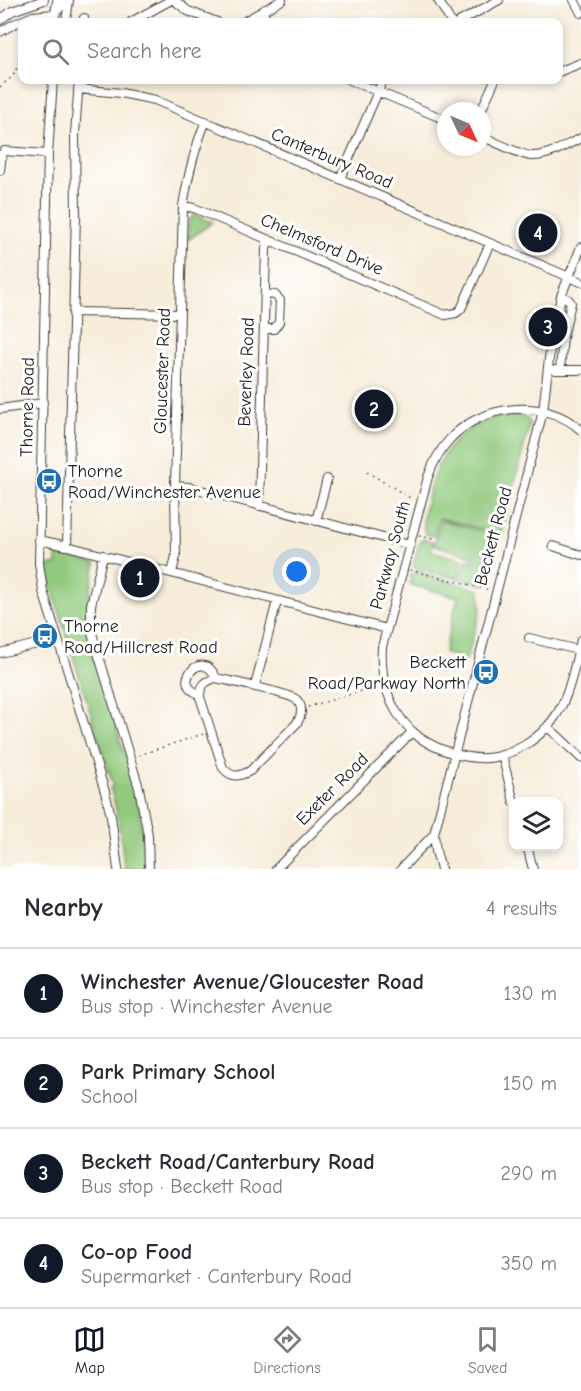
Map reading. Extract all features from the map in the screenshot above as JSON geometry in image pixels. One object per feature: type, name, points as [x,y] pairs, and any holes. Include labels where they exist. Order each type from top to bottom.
[{"type":"street","points":[[0,20],[26,3],[44,0]]},
{"type":"street","points":[[54,18],[57,0]]},
{"type":"street","points":[[54,18],[68,0]]},
{"type":"street","points":[[66,18],[68,0]]},
{"type":"street","points":[[139,18],[173,0],[188,11],[206,18]]},
{"type":"street","points":[[250,18],[282,0]]},
{"type":"street","points":[[438,0],[449,18]]},
{"type":"street","points":[[467,18],[499,0]]},
{"type":"street","points":[[574,0],[581,13]]},
{"type":"street","points":[[264,18],[266,9]]},
{"type":"street","points":[[28,18],[33,16],[54,18]]},
{"type":"street","points":[[0,32],[18,22]]},
{"type":"street","points":[[563,70],[581,63]]},
{"type":"street","name":"Thorne Road","points":[[52,84],[48,154],[39,540],[41,577],[57,639],[105,792],[111,816],[117,869]]},
{"type":"street","points":[[67,546],[76,215],[75,134],[79,84]]},
{"type":"street","points":[[360,84],[437,116]]},
{"type":"street","points":[[340,179],[381,84]]},
{"type":"street","points":[[485,102],[492,84]]},
{"type":"street","name":"Canterbury Road","points":[[78,90],[121,93],[155,100],[581,282]]},
{"type":"street","points":[[183,206],[188,173],[206,121]]},
{"type":"street","points":[[491,140],[533,156],[550,152],[581,138]]},
{"type":"street","points":[[0,170],[4,151],[48,154]]},
{"type":"street","name":"Chelmsford Drive","points":[[183,206],[194,208],[446,315],[456,313],[460,309],[490,243]]},
{"type":"street","name":"Gloucester Road","points":[[172,573],[176,556],[175,486],[183,206]]},
{"type":"street","name":"Beverley Road","points":[[259,507],[268,239]]},
{"type":"street","name":"Beckett Road","points":[[441,869],[434,834],[543,411],[550,350],[561,296],[581,247]]},
{"type":"street","points":[[264,329],[274,329],[279,322],[280,300],[275,296],[265,294]]},
{"type":"street","points":[[560,370],[563,337],[571,303],[561,296]]},
{"type":"street","points":[[73,312],[180,314]]},
{"type":"street","points":[[548,370],[581,370]]},
{"type":"street","points":[[0,408],[43,403]]},
{"type":"street","name":"Parkway South","points":[[501,755],[482,758],[454,754],[427,743],[412,732],[395,710],[384,684],[382,647],[433,464],[440,451],[457,432],[473,420],[515,408],[543,411],[561,417],[581,430]]},
{"type":"street","points":[[315,521],[327,479]]},
{"type":"street","points":[[175,486],[410,545]]},
{"type":"street","points":[[39,540],[387,629]]},
{"type":"street","points":[[553,546],[581,555]]},
{"type":"street","points":[[103,555],[92,605],[91,630],[139,788],[148,836],[149,869]]},
{"type":"street","points":[[255,686],[277,601]]},
{"type":"street","points":[[529,638],[578,650]]},
{"type":"street","points":[[0,653],[57,639]]},
{"type":"street","points":[[513,797],[501,755],[526,744],[548,727],[566,697],[581,640]]},
{"type":"street","points":[[200,694],[191,690],[187,683],[192,669],[205,666],[212,670],[216,678]]},
{"type":"street","points":[[216,678],[255,686],[294,698],[299,703],[301,716],[297,723],[250,771],[236,776],[228,774],[223,768],[211,732],[200,694],[202,686],[208,680],[216,678]]},
{"type":"street","points":[[571,678],[581,681]]},
{"type":"street","points":[[548,727],[581,758]]},
{"type":"street","name":"Exeter Road","points":[[276,869],[412,732]]},
{"type":"street","name":"Beckett Road","points":[[401,869],[434,834]]},
{"type":"street","points":[[528,851],[533,869]]},
{"type":"path","points":[[0,87],[12,76],[18,65]]},
{"type":"path","points":[[367,472],[420,504]]},
{"type":"path","points":[[413,534],[433,539]]},
{"type":"path","points":[[404,568],[496,591]]},
{"type":"path","points":[[301,709],[384,684]]},
{"type":"path","points":[[129,758],[211,732]]},
{"type":"green space","points":[[194,215],[213,222],[188,240],[189,223]]},
{"type":"green space","points":[[508,415],[524,416],[530,424],[488,583],[484,585],[459,579],[466,559],[473,560],[474,556],[434,545],[441,520],[481,531],[482,529],[439,518],[434,536],[425,534],[424,513],[440,463],[456,440],[478,424]]},
{"type":"green space","points":[[423,539],[433,541],[431,551],[462,559],[457,578],[413,566],[418,546]]},
{"type":"green space","points":[[57,554],[96,563],[88,612],[89,642],[132,777],[139,805],[146,869],[124,869],[120,828],[110,788],[113,785],[45,566],[57,564]]},
{"type":"green space","points":[[417,572],[480,590],[481,609],[466,660],[444,653],[458,597],[411,585],[410,575]]},
{"type":"place","name":"Co-op Food","points":[[538,233]]},
{"type":"place","name":"Beckett Road/Canterbury Road","points":[[548,327]]},
{"type":"place","name":"Park Primary School","points":[[374,409]]},
{"type":"place","name":"Thorne Road/Winchester Avenue","points":[[49,481]]},
{"type":"place","name":"Winchester Avenue/Gloucester Road","points":[[140,578]]},
{"type":"place","name":"Thorne Road/Hillcrest Road","points":[[45,636]]},
{"type":"place","name":"Beckett Road/Parkway North","points":[[486,672]]}]
